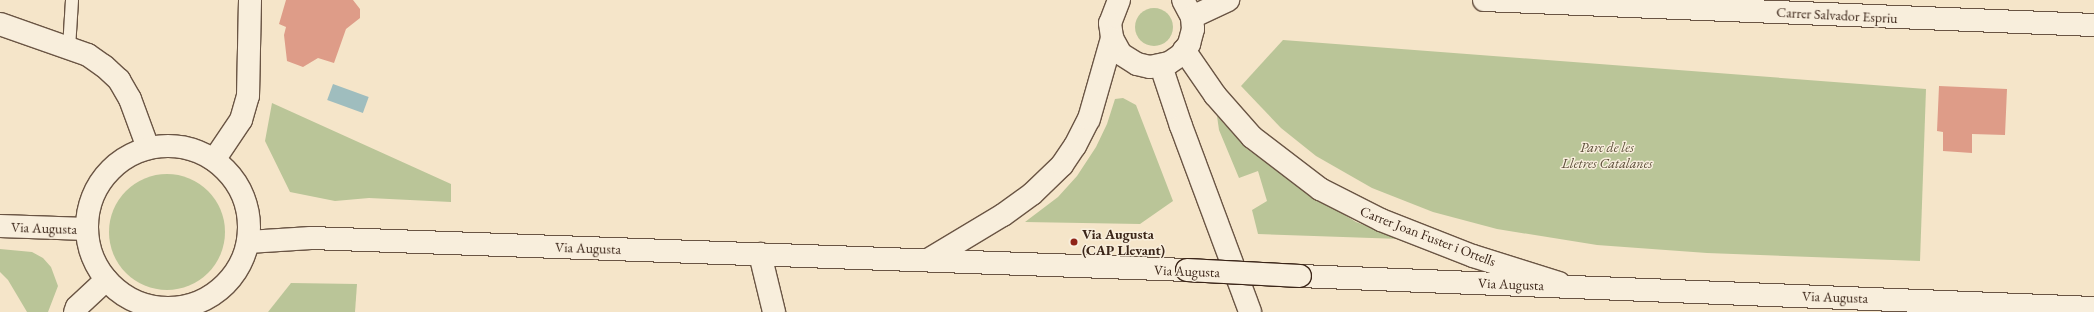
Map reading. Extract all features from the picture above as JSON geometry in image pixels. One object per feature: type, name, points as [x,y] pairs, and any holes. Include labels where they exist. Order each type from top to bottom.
[{"type":"main road","points":[[214,160],[241,120],[248,96],[250,0]]},
{"type":"main road","points":[[1119,0],[1110,23],[1112,38],[1121,54],[1137,64],[1162,66],[1181,55],[1184,50],[1193,29],[1187,8],[1228,0]]},
{"type":"main road","name":"Carrer Salvador Espriu","points":[[1484,0],[1911,9],[2094,25]]},
{"type":"main road","points":[[0,24],[70,48],[104,66],[119,80],[130,99],[148,148]]},
{"type":"main road","points":[[928,260],[1003,215],[1032,194],[1062,165],[1075,146],[1089,119],[1112,38]]},
{"type":"main road","name":"Carrer Joan Fuster i Ortells","points":[[1184,50],[1215,96],[1252,137],[1320,189],[1381,220],[1473,256],[1566,285]]},
{"type":"main road","points":[[1162,66],[1181,126],[1250,312]]},
{"type":"main road","points":[[177,147],[203,154],[214,160],[230,174],[241,191],[250,222],[248,242],[237,272],[226,285],[200,302],[182,308],[160,308],[142,305],[122,295],[106,280],[96,266],[87,229],[87,216],[96,188],[108,172],[120,162],[148,148],[177,147]]},
{"type":"main road","name":"Via Augusta","points":[[0,226],[87,229]]},
{"type":"main road","name":"Via Augusta","points":[[248,242],[310,238],[928,260],[1300,276],[1566,285],[1655,292],[2094,308]]},
{"type":"main road","points":[[760,254],[774,312]]},
{"type":"main road","points":[[75,312],[77,307],[106,280]]},
{"type":"lane","points":[[70,48],[72,0]]},
{"type":"green space","points":[[1150,8],[1158,8],[1168,13],[1172,20],[1172,34],[1168,41],[1158,46],[1150,46],[1140,41],[1138,38],[1135,31],[1135,23],[1140,13],[1143,11]]},
{"type":"green space","name":"Parc de les Lletres Catalanes","points":[[1283,40],[1926,89],[1920,261],[1707,253],[1597,245],[1497,229],[1433,212],[1372,188],[1316,156],[1281,128],[1241,86]]},
{"type":"green space","points":[[1123,98],[1136,105],[1173,201],[1140,224],[1025,222],[1058,197],[1077,176],[1096,147],[1107,124],[1115,99]]},
{"type":"green space","points":[[272,103],[451,184],[451,202],[369,198],[335,201],[290,192],[265,141]]},
{"type":"green space","points":[[1217,116],[1246,148],[1289,180],[1356,222],[1401,239],[1258,234],[1252,210],[1267,201],[1258,171],[1239,178],[1219,130]]},
{"type":"green space","points":[[167,174],[178,175],[189,179],[208,191],[220,210],[224,221],[224,243],[220,254],[208,273],[189,285],[178,289],[167,290],[156,289],[145,285],[126,273],[114,254],[110,243],[109,232],[110,221],[114,210],[126,191],[145,179],[156,175]]},
{"type":"green space","points":[[0,249],[32,252],[43,258],[51,267],[58,286],[48,312],[27,312],[8,280],[0,272]]},
{"type":"green space","points":[[291,283],[357,284],[355,312],[268,312]]},
{"type":"water","points":[[333,84],[369,97],[363,113],[327,100]]},
{"type":"building","points":[[286,0],[353,0],[360,9],[360,18],[346,29],[334,63],[318,58],[303,67],[287,61],[284,35],[286,27],[279,24]]},
{"type":"building","points":[[1939,86],[2007,89],[2005,135],[1972,134],[1972,153],[1943,151],[1943,132],[1937,131]]},
{"type":"place","name":"Via Augusta (CAP Llevant)","points":[[1074,242]]}]
